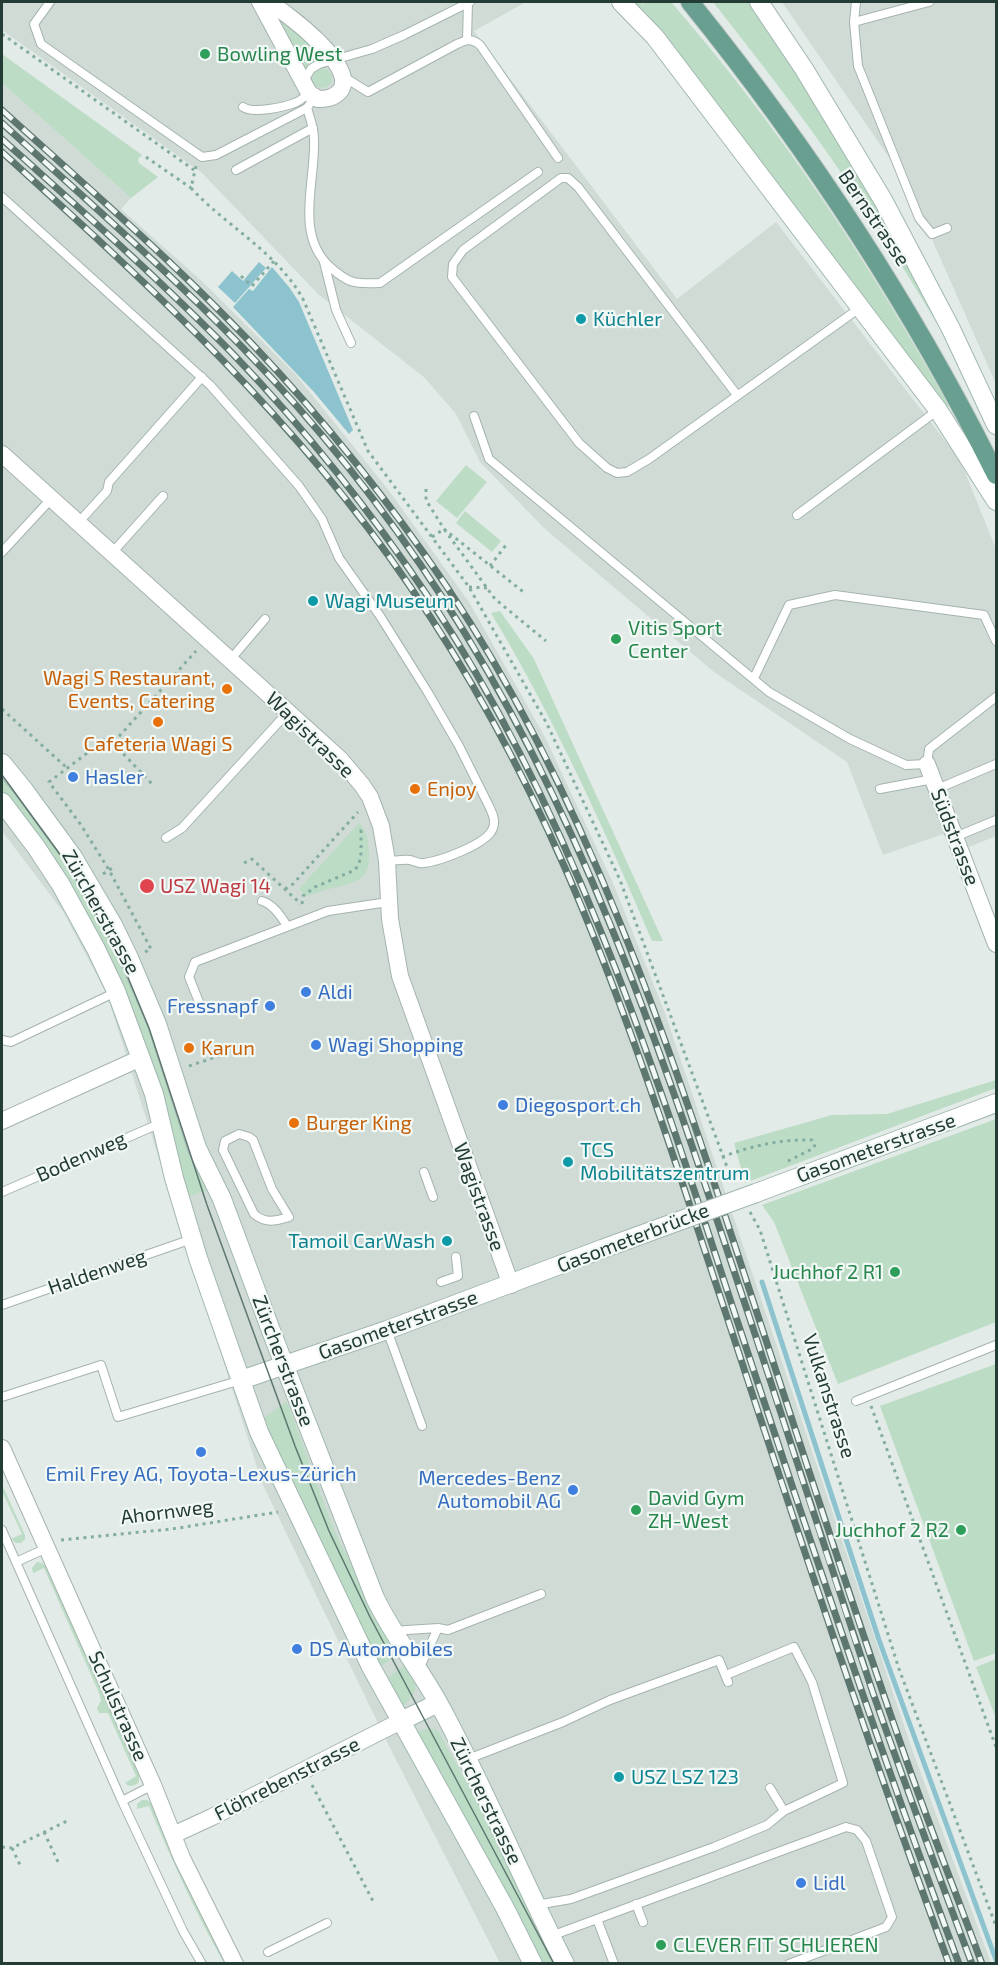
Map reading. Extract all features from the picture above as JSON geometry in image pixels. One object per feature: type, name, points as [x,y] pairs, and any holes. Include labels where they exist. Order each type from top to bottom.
[{"type":"main road","points":[[621,2],[655,38],[861,307],[938,410],[996,501]]},
{"type":"main road","points":[[759,2],[804,69],[883,200],[951,329],[996,425]]},
{"type":"main road","name":"Bernstrasse","points":[[693,5],[793,138],[877,261],[928,346],[996,475]]},
{"type":"main road","name":"Zürcherstrasse","points":[[2,763],[73,857],[125,950],[157,1024],[197,1148],[222,1199],[375,1598],[392,1631],[438,1703],[495,1813],[565,1964]]},
{"type":"main road","name":"Zürcherstrasse","points":[[2,802],[61,885],[116,991],[142,1060],[162,1123],[174,1178],[192,1239],[259,1432],[371,1667],[505,1908],[533,1964]]},
{"type":"main road","name":"Gasometerstrasse","points":[[751,1199],[780,1184],[996,1103]]},
{"type":"main road","name":"Gasometerbrücke","points":[[510,1285],[602,1249],[751,1199]]},
{"type":"main road","name":"Gasometerstrasse","points":[[241,1380],[510,1285]]},
{"type":"main road","points":[[401,1721],[438,1703]]},
{"type":"street","points":[[260,2],[280,36],[308,95],[323,99],[334,96],[343,85],[344,77],[334,60],[285,12],[268,2]]},
{"type":"street","name":"Wagistrasse","points":[[2,454],[340,759],[362,785],[381,826],[387,861],[388,902],[394,949],[403,987],[510,1285]]},
{"type":"street","name":"Südstrasse","points":[[932,777],[996,944]]},
{"type":"street","points":[[2,1120],[132,1062],[142,1060]]},
{"type":"street","name":"Schulstrasse","points":[[2,1448],[52,1544],[173,1835],[200,1896],[236,1964]]},
{"type":"street","name":"Flöhrebenstrasse","points":[[173,1835],[401,1721]]},
{"type":"lane","points":[[50,2],[34,24],[40,44],[202,157],[216,155],[308,95]]},
{"type":"lane","points":[[469,2],[404,36],[372,49],[315,65],[309,71],[308,95],[315,138],[309,220],[310,238],[324,262],[339,275],[357,284],[380,283],[538,172]]},
{"type":"lane","points":[[467,40],[469,2]]},
{"type":"lane","points":[[856,2],[854,22],[858,66],[919,218],[932,234],[947,228]]},
{"type":"lane","points":[[854,22],[929,2]]},
{"type":"lane","points":[[344,77],[368,92],[467,40],[474,41],[480,45],[558,158]]},
{"type":"lane","points":[[243,106],[252,111],[298,102],[308,95]]},
{"type":"lane","points":[[236,170],[313,128]]},
{"type":"lane","points":[[737,395],[578,187],[568,178],[561,178],[463,250],[453,264],[452,277],[579,443],[616,473],[627,472],[649,459],[861,307]]},
{"type":"lane","points":[[2,197],[202,377],[283,467],[318,513],[335,552],[417,674],[459,746],[493,814],[492,831],[483,840],[433,861],[422,863],[412,860],[387,861]]},
{"type":"lane","points":[[324,262],[336,310],[351,343]]},
{"type":"lane","points":[[78,523],[107,491],[109,482],[202,377]]},
{"type":"lane","points":[[797,515],[938,410]]},
{"type":"lane","points":[[474,416],[489,459],[770,692],[850,739],[932,777]]},
{"type":"lane","points":[[112,554],[163,496]]},
{"type":"lane","points":[[2,552],[51,499]]},
{"type":"lane","points":[[754,678],[789,605],[835,595],[984,615],[996,641]]},
{"type":"lane","points":[[230,660],[265,619]]},
{"type":"lane","points":[[932,777],[929,749],[996,697]]},
{"type":"lane","points":[[166,838],[182,828],[288,712]]},
{"type":"lane","points":[[880,789],[996,764]]},
{"type":"lane","points":[[955,837],[996,820]]},
{"type":"lane","points":[[262,902],[267,903],[287,926]]},
{"type":"lane","points":[[199,1002],[189,976],[195,962],[328,911],[388,902]]},
{"type":"lane","points":[[2,1040],[11,1042],[116,991]]},
{"type":"lane","name":"Bodenweg","points":[[2,1192],[162,1123]]},
{"type":"lane","points":[[244,1134],[253,1140],[257,1150],[272,1189],[289,1216],[269,1222],[254,1214],[226,1157],[223,1145],[228,1138],[244,1134]]},
{"type":"lane","points":[[424,1172],[433,1197]]},
{"type":"lane","name":"Haldenweg","points":[[2,1305],[192,1239]]},
{"type":"lane","points":[[441,1282],[458,1276],[456,1257]]},
{"type":"lane","points":[[387,1330],[422,1426]]},
{"type":"lane","points":[[856,1401],[996,1346]]},
{"type":"lane","points":[[2,1397],[101,1365],[118,1417],[241,1380]]},
{"type":"lane","points":[[2,1530],[122,1801],[183,1931],[202,1964]]},
{"type":"lane","points":[[16,1562],[52,1544]]},
{"type":"lane","points":[[392,1631],[438,1628],[448,1630],[541,1594]]},
{"type":"lane","points":[[418,1671],[438,1628]]},
{"type":"lane","points":[[467,1759],[563,1722],[610,1700],[719,1660],[727,1679],[794,1647],[812,1682],[843,1783],[784,1811],[767,1825],[714,1847],[571,1899],[536,1905]]},
{"type":"lane","points":[[122,1801],[153,1785]]},
{"type":"lane","points":[[770,1788],[784,1811]]},
{"type":"lane","points":[[551,1936],[846,1827],[856,1830],[866,1841],[892,1917],[886,1927],[789,1964]]},
{"type":"lane","points":[[636,1905],[643,1922]]},
{"type":"lane","points":[[597,1919],[614,1964]]},
{"type":"lane","points":[[268,1952],[327,1923]]},
{"type":"path","points":[[2,34],[194,170],[192,189]]},
{"type":"path","points":[[146,157],[192,189],[205,203],[274,261],[293,282],[303,299],[368,451],[469,587],[547,724],[620,880],[722,1157],[737,1190]]},
{"type":"path","points":[[241,276],[252,286],[274,261]]},
{"type":"path","points":[[426,489],[426,500],[444,529],[495,599],[546,641]]},
{"type":"path","points":[[432,537],[444,529]]},
{"type":"path","points":[[444,529],[526,594]]},
{"type":"path","points":[[490,566],[506,545]]},
{"type":"path","points":[[469,587],[487,588]]},
{"type":"path","points":[[113,743],[197,651]]},
{"type":"path","points":[[2,709],[67,768]]},
{"type":"path","points":[[151,949],[109,870],[81,825],[49,782],[107,738],[154,786]]},
{"type":"path","points":[[285,889],[293,884],[353,818]]},
{"type":"path","points":[[244,863],[252,859],[302,904],[303,896],[310,890],[355,870],[361,853],[361,830],[368,823]]},
{"type":"path","points":[[109,870],[114,867]]},
{"type":"path","points":[[181,1069],[234,1051]]},
{"type":"path","points":[[722,1157],[768,1143],[812,1140],[816,1144],[814,1148],[786,1162],[780,1168],[780,1184]]},
{"type":"path","name":"Vulkanstrasse","points":[[751,1199],[899,1669],[996,1926]]},
{"type":"path","points":[[868,1396],[996,1747]]},
{"type":"path","name":"Ahornweg","points":[[52,1544],[282,1511]]},
{"type":"path","points":[[309,1779],[374,1903]]},
{"type":"path","points":[[2,1847],[12,1848],[67,1821]]},
{"type":"path","points":[[44,1832],[58,1862]]},
{"type":"path","points":[[12,1848],[21,1867]]},
{"type":"shaded area","points":[[2,2],[526,2],[474,31],[677,299],[776,222],[960,460],[996,549],[996,836],[969,847],[943,834],[883,855],[847,762],[714,672],[544,528],[480,462],[456,414],[425,378],[318,294],[202,173],[2,30]]},
{"type":"shaded area","points":[[782,2],[996,2],[996,384],[908,185]]},
{"type":"shaded area","points":[[2,83],[131,198],[121,209],[205,284],[296,375],[387,488],[469,602],[545,737],[613,883],[665,1013],[912,1749],[991,1963],[500,1963],[390,1748],[262,1483],[107,995],[64,913],[2,831]]},
{"type":"green space","points":[[628,2],[641,2],[644,5],[643,2],[671,2],[710,49],[785,146],[855,248],[949,406],[945,408]]},
{"type":"green space","points":[[713,2],[755,2],[865,178],[950,345],[884,237],[827,152]]},
{"type":"green space","points":[[280,16],[321,56],[309,64],[304,71],[278,20]]},
{"type":"green space","points":[[2,54],[142,155],[138,159],[139,163],[158,177],[131,198],[2,83]]},
{"type":"green space","points":[[322,68],[329,71],[332,78],[329,85],[322,88],[315,85],[312,78],[315,71]]},
{"type":"green space","points":[[466,465],[487,482],[457,518],[436,501]]},
{"type":"green space","points":[[465,511],[501,541],[492,552],[456,523]]},
{"type":"green space","points":[[500,611],[534,659],[663,941],[652,941],[557,733],[491,613]]},
{"type":"green space","points":[[2,768],[109,926],[213,1188],[185,1198],[148,1061],[2,795]]},
{"type":"green space","points":[[359,823],[368,838],[369,845],[368,867],[362,878],[350,884],[306,896],[299,889]]},
{"type":"green space","points":[[996,1080],[996,1088],[745,1183],[734,1143],[832,1115],[887,1114]]},
{"type":"green space","name":"Juchhof 2 R1","points":[[996,1119],[996,1322],[838,1384],[774,1222],[762,1205]]},
{"type":"green space","name":"Juchhof 2 R2","points":[[996,1364],[996,1653],[974,1661],[880,1406]]},
{"type":"green space","points":[[285,1402],[288,1404],[339,1541],[399,1653],[379,1668],[262,1423],[264,1418]]},
{"type":"green space","points":[[2,1485],[25,1535],[21,1543],[16,1543],[11,1539],[22,1534],[2,1491]]},
{"type":"green space","points":[[37,1562],[47,1567],[139,1774],[139,1782],[135,1785],[129,1786],[125,1783],[136,1776],[108,1713],[99,1713],[97,1708],[101,1701],[99,1693],[44,1568],[33,1573],[32,1568]]},
{"type":"green space","points":[[996,1659],[996,1718],[976,1667]]},
{"type":"green space","points":[[407,1664],[414,1676],[415,1687],[412,1697],[402,1707],[385,1679]]},
{"type":"green space","points":[[431,1728],[438,1731],[474,1796],[559,1963],[540,1963],[417,1733]]},
{"type":"green space","points":[[142,1800],[151,1803],[187,1886],[227,1963],[224,1963],[213,1944],[149,1806],[137,1809],[137,1804]]},
{"type":"water","points":[[259,262],[266,268],[235,303],[218,287],[232,271],[243,281]]},
{"type":"water","points":[[272,267],[299,302],[353,430],[349,434],[314,392],[233,307],[249,289],[253,291]]},
{"type":"waterway","points":[[762,1282],[879,1640],[996,1960]]},
{"type":"tram line","points":[[2,775],[70,868],[122,963],[149,1028],[207,1205],[295,1446],[329,1531],[370,1617],[554,1964]]},
{"type":"railway","points":[[2,110],[192,284],[253,345],[305,402],[379,492],[447,587],[500,673],[548,761],[629,945],[664,1039],[698,1134],[888,1708],[982,1964]]},
{"type":"railway","points":[[2,123],[214,319],[297,406],[323,437],[397,531],[442,597],[494,682],[540,769],[582,858],[620,948],[654,1039],[719,1225],[873,1693],[972,1964]]},
{"type":"railway","points":[[2,139],[205,326],[312,442],[362,504],[431,601],[481,682],[526,765],[566,851],[637,1026],[841,1631],[959,1964]]},
{"type":"railway","points":[[2,152],[113,253],[219,356],[318,465],[365,523],[409,585],[474,688],[513,759],[565,868],[630,1032],[834,1639],[949,1964]]},
{"type":"place","name":"Bowling West","points":[[205,54]]},
{"type":"place","name":"Küchler","points":[[581,319]]},
{"type":"place","name":"Wagi Museum","points":[[313,601]]},
{"type":"place","name":"Vitis Sport Center","points":[[616,639]]},
{"type":"place","name":"Wagi S Restaurant, Events, Catering","points":[[227,689]]},
{"type":"place","name":"Cafeteria Wagi S","points":[[158,722]]},
{"type":"place","name":"Hasler","points":[[73,777]]},
{"type":"place","name":"Enjoy","points":[[415,789]]},
{"type":"place","name":"USZ Wagi 14","points":[[147,886]]},
{"type":"place","name":"Aldi","points":[[306,992]]},
{"type":"place","name":"Fressnapf","points":[[270,1006]]},
{"type":"place","name":"Wagi Shopping","points":[[316,1045]]},
{"type":"place","name":"Karun","points":[[189,1048]]},
{"type":"place","name":"Diegosport.ch","points":[[503,1105]]},
{"type":"place","name":"Burger King","points":[[294,1123]]},
{"type":"place","name":"TCS Mobilitätszentrum","points":[[568,1162]]},
{"type":"place","name":"Tamoil CarWash","points":[[447,1241]]},
{"type":"place","name":"Juchhof 2 R1","points":[[895,1272]]},
{"type":"place","name":"Emil Frey AG, Toyota-Lexus-Zürich","points":[[201,1452]]},
{"type":"place","name":"Mercedes-Benz Automobil AG","points":[[573,1490]]},
{"type":"place","name":"David Gym ZH-West","points":[[636,1510]]},
{"type":"place","name":"Juchhof 2 R2","points":[[961,1530]]},
{"type":"place","name":"DS Automobiles","points":[[297,1649]]},
{"type":"place","name":"USZ LSZ 123","points":[[619,1777]]},
{"type":"place","name":"Lidl","points":[[801,1883]]},
{"type":"place","name":"CLEVER FIT SCHLIEREN","points":[[661,1945]]}]
